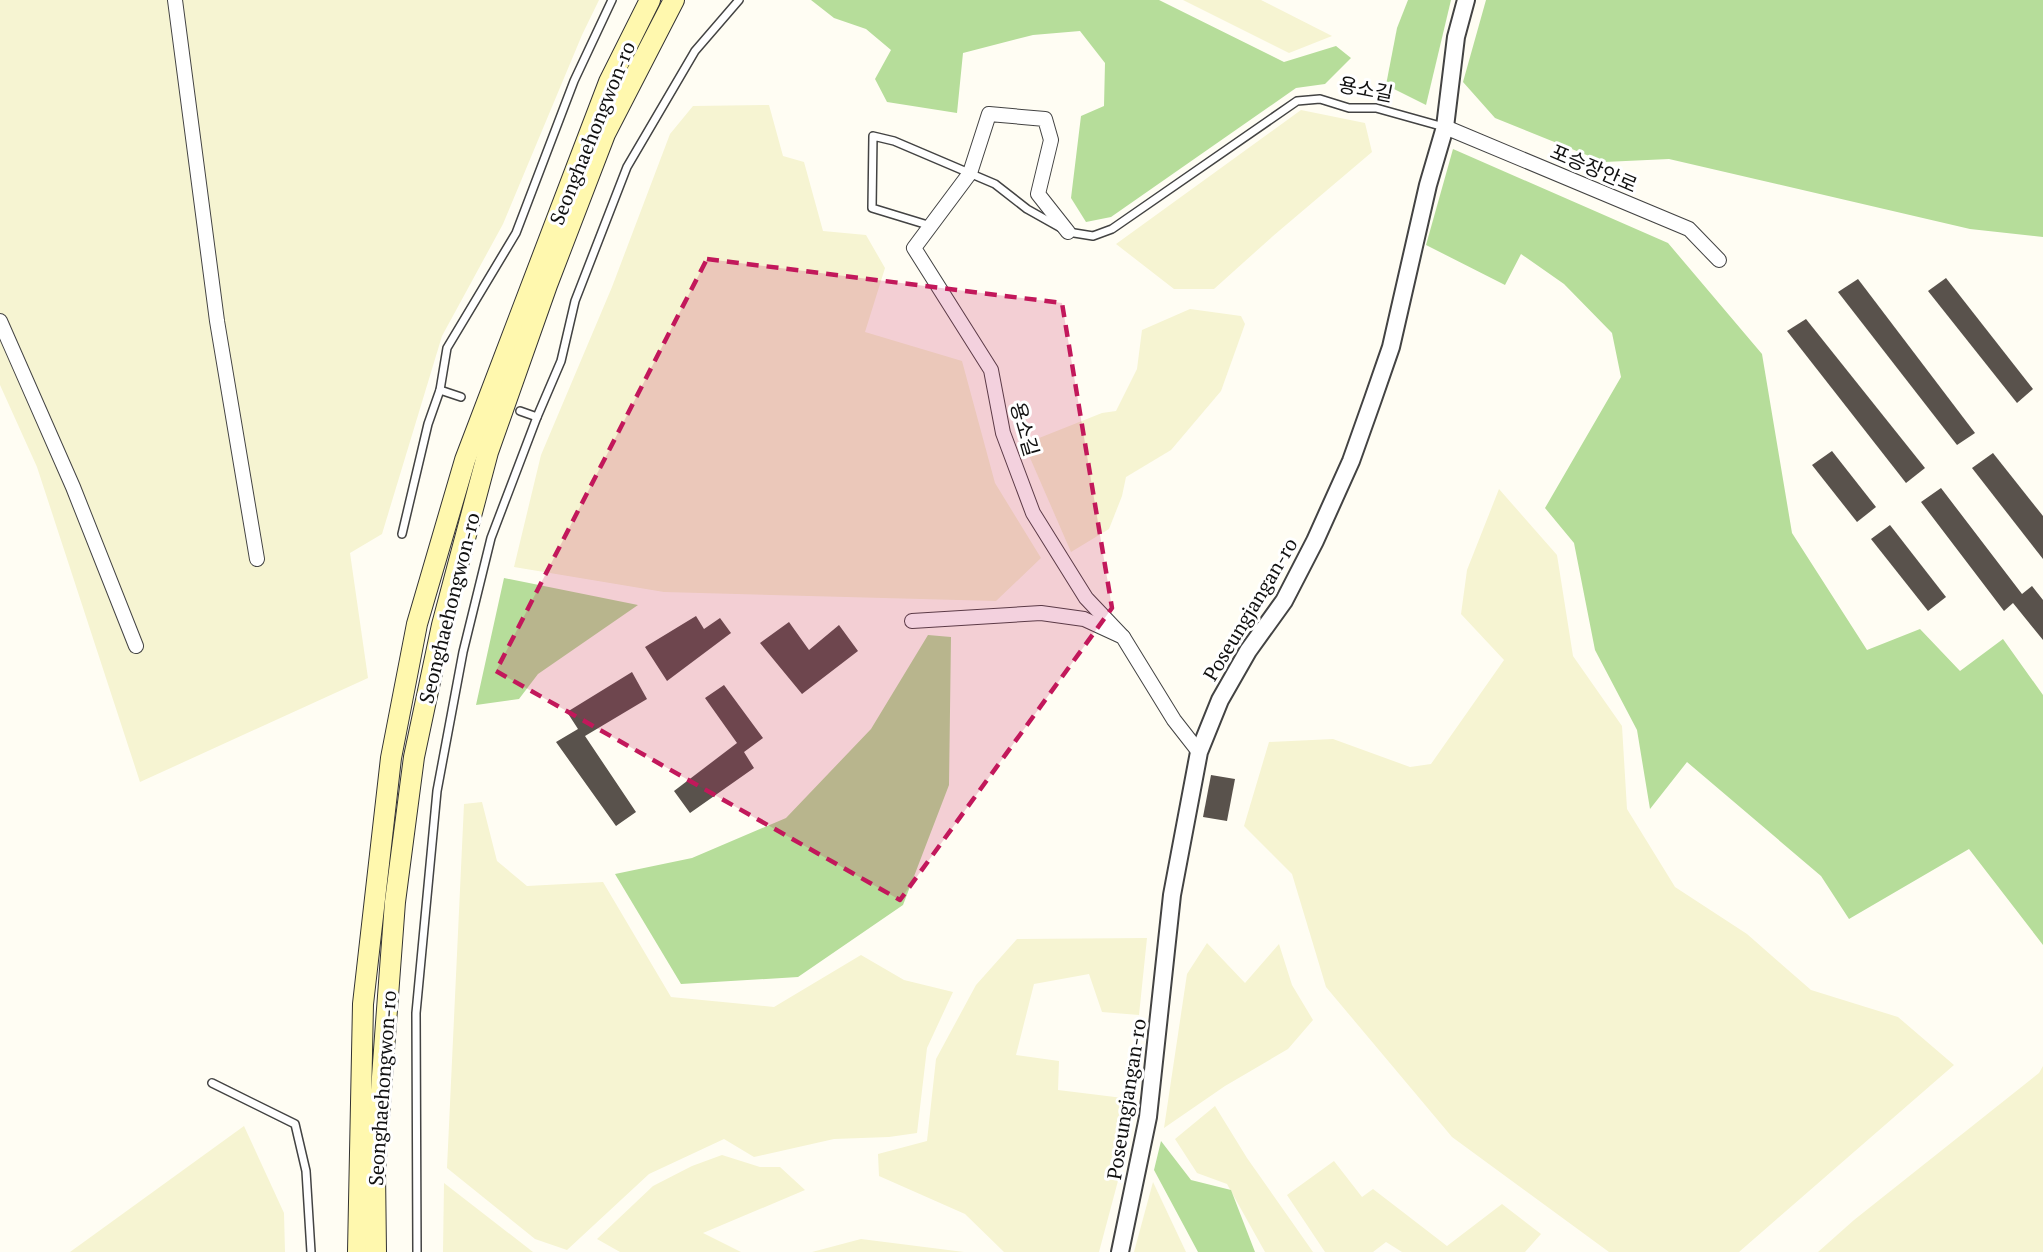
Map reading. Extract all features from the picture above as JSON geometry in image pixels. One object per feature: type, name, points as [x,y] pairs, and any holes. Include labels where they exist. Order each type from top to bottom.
[{"type":"main road","name":"Seonghaehongwon-ro","points":[[358,1252],[363,1004],[391,758],[417,624],[465,460],[609,82],[650,0]]},
{"type":"main road","name":"Seonghaehongwon-ro","points":[[376,1252],[375,1171],[395,902],[414,756],[442,625],[488,452],[547,285],[605,134],[674,0]]},
{"type":"street","points":[[175,0],[217,321],[257,559]]},
{"type":"street","name":"Poseungjangan-ro","points":[[1120,1252],[1148,1116],[1172,894],[1199,752],[1220,700],[1248,651],[1284,601],[1316,541],[1351,461],[1390,347],[1428,185],[1445,127],[1456,37],[1466,0]]},
{"type":"street","name":"용소길","points":[[1068,232],[1038,194],[1051,140],[1045,119],[988,114],[970,173],[914,248],[991,370],[1002,433],[1033,513],[1086,598],[1123,637],[1174,720],[1199,752]]},
{"type":"street","name":"포승장안로","points":[[1445,127],[1689,229],[1719,260]]},
{"type":"street","points":[[0,321],[73,487],[136,646]]},
{"type":"street","points":[[912,621],[1041,613],[1084,619],[1123,637]]},
{"type":"lane","points":[[402,534],[428,424],[440,390],[447,348],[516,232],[574,81],[612,0]]},
{"type":"lane","points":[[417,1252],[416,1013],[437,792],[463,652],[491,538],[561,361],[575,301],[627,167],[695,51],[739,0]]},
{"type":"lane","name":"용소길","points":[[931,226],[872,208],[873,136],[894,141],[995,184],[1027,209],[1068,232],[1093,236],[1112,229],[1297,101],[1320,99],[1349,108],[1376,108],[1445,127]]},
{"type":"lane","points":[[440,390],[461,397]]},
{"type":"lane","points":[[520,411],[537,417]]},
{"type":"lane","points":[[212,1083],[295,1124],[306,1171],[311,1252]]},
{"type":"highlighted area","points":[[707,259],[1062,303],[1112,608],[900,900],[496,671]]},
{"type":"shaded area","points":[[0,0],[599,0],[582,35],[503,224],[442,336],[382,534],[350,553],[368,678],[140,782],[37,467],[0,385]]},
{"type":"shaded area","points":[[1183,0],[1261,0],[1332,36],[1289,53]]},
{"type":"shaded area","points":[[769,105],[783,156],[804,162],[823,231],[866,235],[885,268],[865,332],[962,361],[995,483],[1041,558],[996,601],[664,592],[514,567],[541,455],[612,287],[670,134],[693,106]]},
{"type":"shaded area","points":[[1301,110],[1365,123],[1372,152],[1214,289],[1174,289],[1116,244]]},
{"type":"shaded area","points":[[1190,309],[1241,316],[1245,324],[1221,391],[1171,450],[1126,477],[1122,496],[1109,529],[1071,552],[1024,444],[1102,413],[1116,411],[1137,369],[1142,330]]},
{"type":"shaded area","points":[[1499,489],[1557,555],[1573,656],[1622,726],[1627,809],[1675,887],[1747,934],[1811,990],[1898,1017],[1954,1065],[1739,1252],[1609,1252],[1452,1137],[1326,987],[1292,874],[1244,826],[1269,742],[1333,739],[1410,767],[1431,764],[1504,660],[1461,614],[1467,570]]},
{"type":"shaded area","points":[[482,802],[497,861],[527,886],[603,882],[671,997],[774,1007],[861,955],[904,980],[953,992],[927,1048],[917,1133],[889,1137],[834,1139],[754,1157],[724,1139],[649,1174],[567,1250],[535,1239],[447,1168],[464,804]]},
{"type":"shaded area","points":[[1147,938],[1139,1015],[1102,1012],[1089,974],[1034,984],[1016,1055],[1059,1061],[1058,1090],[1123,1098],[1119,1177],[1099,1252],[1004,1252],[965,1214],[879,1176],[878,1154],[927,1141],[936,1059],[976,985],[1017,939]]},
{"type":"shaded area","points":[[1207,943],[1245,983],[1279,944],[1292,985],[1313,1020],[1288,1049],[1225,1086],[1164,1128],[1187,974]]},
{"type":"shaded area","points":[[2043,1066],[2043,1252],[1818,1252],[1854,1220],[2039,1073]]},
{"type":"shaded area","points":[[1215,1106],[1247,1158],[1313,1252],[1265,1252],[1227,1184],[1197,1173],[1175,1139]]},
{"type":"shaded area","points":[[244,1126],[284,1213],[285,1252],[70,1252]]},
{"type":"shaded area","points":[[722,1155],[760,1167],[780,1167],[805,1190],[703,1233],[741,1252],[620,1252],[597,1239],[653,1186],[692,1166]]},
{"type":"shaded area","points":[[1334,1161],[1362,1197],[1373,1189],[1447,1246],[1502,1204],[1541,1234],[1525,1252],[1402,1252],[1386,1242],[1373,1252],[1325,1252],[1287,1195]]},
{"type":"shaded area","points":[[1153,1182],[1186,1252],[1134,1252]]},
{"type":"shaded area","points":[[444,1183],[533,1252],[443,1252]]},
{"type":"shaded area","points":[[861,1239],[964,1252],[812,1252]]},
{"type":"green space","points":[[811,0],[1159,0],[1284,62],[1336,46],[1351,58],[1325,84],[1296,88],[1111,217],[1086,222],[1071,198],[1081,116],[1104,106],[1105,63],[1080,31],[1033,35],[963,53],[957,113],[887,102],[875,79],[891,50],[866,29],[834,18]]},
{"type":"green space","points":[[1408,0],[1451,0],[1426,105],[1386,85],[1397,28]]},
{"type":"green space","points":[[1486,0],[2043,0],[2043,237],[1970,229],[1669,159],[1604,162],[1495,118],[1463,82]]},
{"type":"green space","points":[[1453,149],[1668,243],[1762,354],[1792,533],[1867,650],[1920,629],[1960,671],[2003,639],[2043,695],[2043,945],[1969,849],[1849,919],[1821,876],[1687,762],[1650,809],[1637,730],[1595,650],[1574,543],[1545,508],[1621,377],[1612,333],[1564,284],[1521,254],[1505,285],[1426,245]]},
{"type":"green space","points":[[504,578],[638,605],[538,674],[519,699],[476,705]]},
{"type":"green space","points":[[928,635],[951,637],[949,785],[903,905],[798,977],[681,984],[615,874],[692,858],[786,818],[871,729]]},
{"type":"green space","points":[[1161,1141],[1191,1180],[1231,1190],[1255,1252],[1198,1252],[1154,1170]]},
{"type":"building","points":[[1946,278],[2033,389],[2017,403],[1928,291]]},
{"type":"building","points":[[1858,279],[1975,433],[1957,445],[1838,292]]},
{"type":"building","points":[[1806,319],[1925,468],[1906,483],[1787,331]]},
{"type":"building","points":[[1832,451],[1876,507],[1857,522],[1812,465]]},
{"type":"building","points":[[1993,453],[2043,516],[2043,559],[1972,468]]},
{"type":"building","points":[[1941,488],[2022,594],[2032,586],[2043,600],[2043,640],[2013,603],[2004,611],[1921,502]]},
{"type":"building","points":[[1890,525],[1946,597],[1928,611],[1871,539]]},
{"type":"building","points":[[696,616],[704,629],[720,618],[731,633],[667,681],[645,647]]},
{"type":"building","points":[[789,622],[809,650],[839,625],[858,651],[802,694],[760,643]]},
{"type":"building","points":[[632,672],[647,699],[585,736],[636,812],[616,826],[556,742],[578,729],[567,712]]},
{"type":"building","points":[[724,685],[763,738],[744,752],[754,768],[690,813],[674,791],[737,743],[705,698]]},
{"type":"building","points":[[1211,775],[1235,779],[1227,821],[1203,817]]}]
